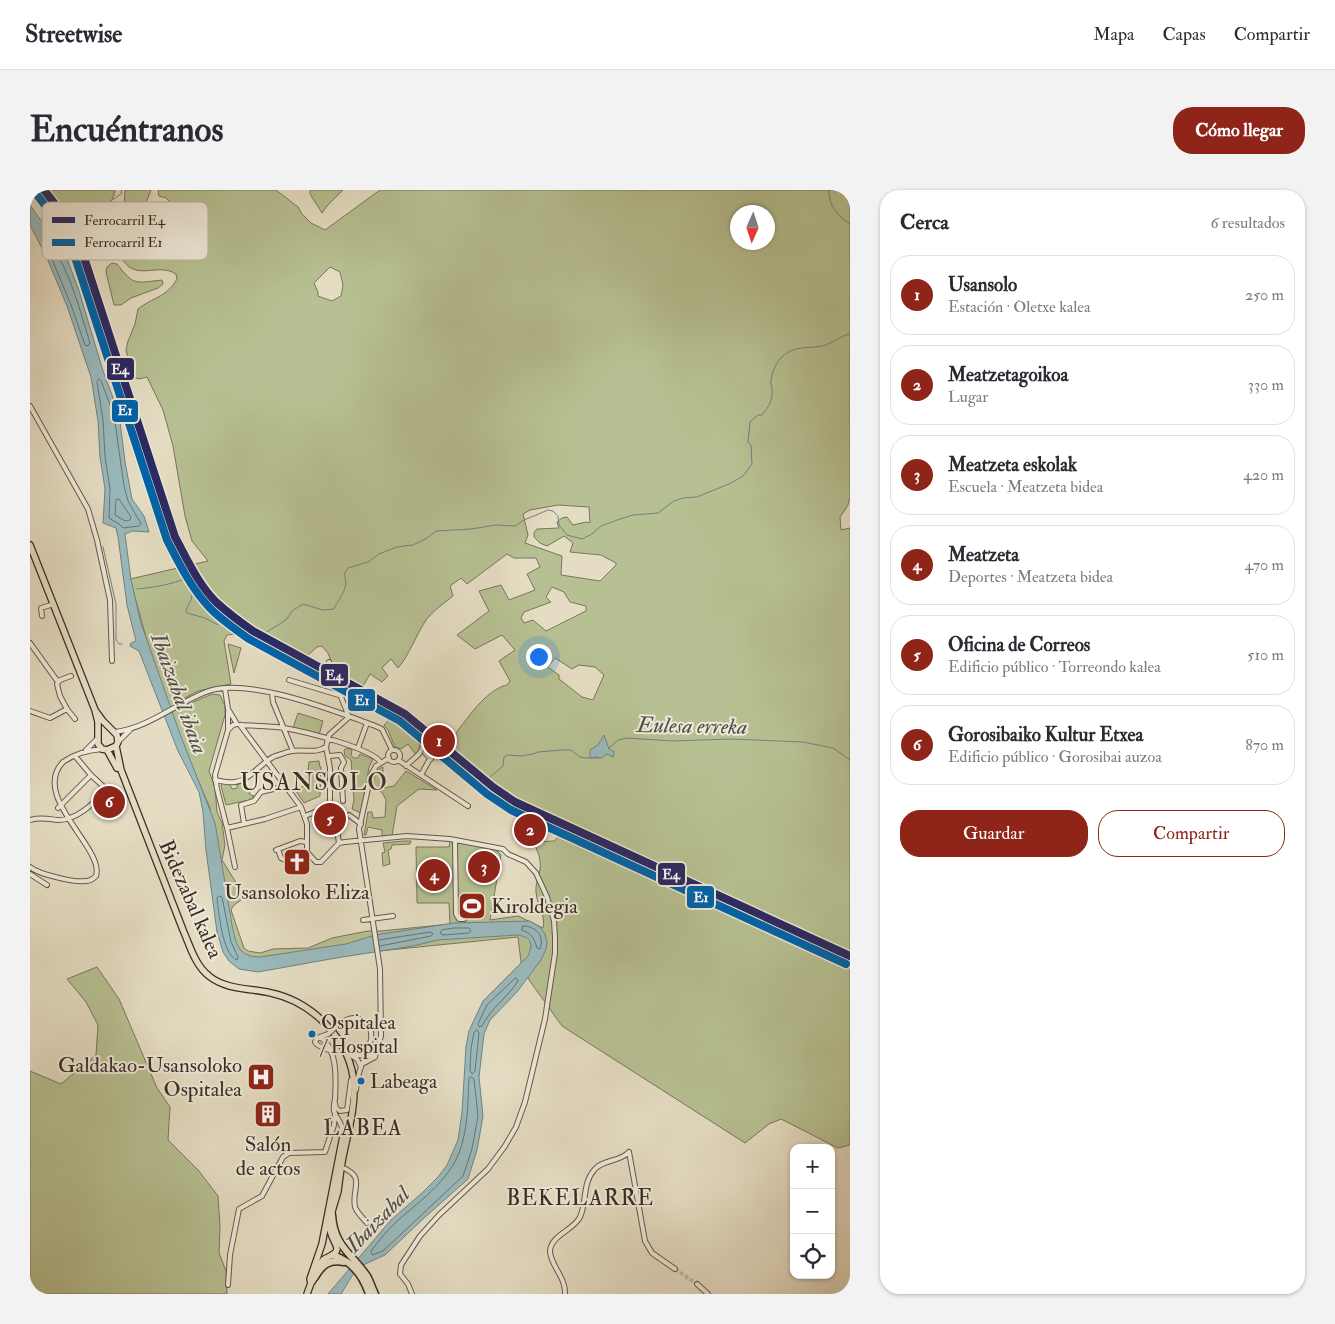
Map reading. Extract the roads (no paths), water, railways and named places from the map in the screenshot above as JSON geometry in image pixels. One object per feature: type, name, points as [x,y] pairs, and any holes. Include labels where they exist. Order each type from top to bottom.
[{"type":"highway","points":[[30,546],[95,710],[98,722],[98,744],[105,750],[127,788]]},
{"type":"highway","points":[[95,710],[113,732],[117,744],[105,750]]},
{"type":"highway","points":[[98,736],[104,730],[113,732]]},
{"type":"highway","name":"Bidezabal kalea","points":[[117,744],[120,770],[193,954],[205,972],[226,985],[269,992],[295,1000],[311,1010],[332,1031],[345,1052],[351,1071]]},
{"type":"highway","points":[[307,1294],[321,1246],[350,1107],[351,1071]]},
{"type":"highway","points":[[351,1071],[354,1083],[354,1102],[330,1228],[337,1248],[364,1277],[375,1294]]},
{"type":"highway","points":[[332,1215],[334,1232],[349,1261]]},
{"type":"highway","points":[[321,1246],[328,1240],[333,1241]]},
{"type":"highway","points":[[321,1246],[322,1253],[349,1261]]},
{"type":"highway","points":[[315,1277],[322,1262],[331,1256],[337,1248]]},
{"type":"highway","points":[[310,1284],[320,1269],[328,1262],[337,1260],[349,1261]]},
{"type":"highway","points":[[364,1277],[369,1294]]},
{"type":"street","points":[[30,406],[88,509],[110,600],[112,661]]},
{"type":"street","points":[[42,616],[41,608],[54,604]]},
{"type":"street","points":[[30,643],[58,682],[60,696],[75,719]]},
{"type":"street","points":[[329,662],[331,670]]},
{"type":"street","points":[[58,682],[71,676],[77,663]]},
{"type":"street","points":[[71,676],[84,681]]},
{"type":"street","points":[[333,677],[349,715]]},
{"type":"street","points":[[289,680],[342,696]]},
{"type":"street","points":[[225,689],[230,712],[228,729],[215,775],[216,789],[227,828],[234,867]]},
{"type":"street","points":[[113,732],[132,729],[208,691],[250,689],[272,692],[349,715],[382,729],[392,750],[399,752],[398,760]]},
{"type":"street","points":[[272,692],[272,702],[293,751]]},
{"type":"street","points":[[30,711],[50,718],[67,709]]},
{"type":"street","points":[[230,712],[301,807],[305,816],[307,852],[319,863],[339,843],[407,836],[455,840],[503,849],[508,854],[526,862],[535,871],[547,897],[554,921],[555,952],[545,1019],[525,1102],[516,1127],[488,1170],[439,1215],[420,1236],[401,1264],[400,1274],[408,1284],[412,1294]]},
{"type":"street","points":[[339,843],[336,818],[330,806],[329,756],[326,747],[329,735],[349,715]]},
{"type":"street","points":[[358,748],[367,723]]},
{"type":"street","points":[[228,729],[232,724],[283,728],[358,748],[377,758],[381,763]]},
{"type":"street","points":[[117,744],[132,729]]},
{"type":"street","points":[[406,766],[419,755],[423,745],[416,733]]},
{"type":"street","points":[[82,753],[90,747],[98,736]]},
{"type":"street","points":[[216,780],[233,783],[241,781],[273,757],[293,751],[316,750],[326,747]]},
{"type":"street","points":[[30,867],[43,873],[72,880],[86,881],[96,876],[98,872],[96,862],[61,818],[52,791],[54,776],[61,764],[91,750],[105,750]]},
{"type":"street","points":[[389,758],[389,753],[392,750]]},
{"type":"street","points":[[329,756],[340,755],[344,762],[341,768],[343,801]]},
{"type":"street","points":[[30,825],[31,820],[61,818],[84,811],[106,790],[76,756]]},
{"type":"street","points":[[354,1102],[361,1066],[369,1057],[376,1054],[381,1036],[379,955],[360,829],[373,769],[389,758]]},
{"type":"street","points":[[389,758],[393,762],[398,760]]},
{"type":"street","points":[[420,775],[431,758]]},
{"type":"street","points":[[398,760],[468,806]]},
{"type":"street","points":[[58,808],[91,775]]},
{"type":"street","points":[[244,824],[241,805],[254,801],[261,792],[286,786]]},
{"type":"street","points":[[305,816],[330,806]]},
{"type":"street","points":[[227,828],[265,819],[301,807]]},
{"type":"street","points":[[349,815],[361,824]]},
{"type":"street","points":[[455,840],[456,914],[459,919],[464,919]]},
{"type":"street","points":[[285,860],[281,858],[277,850],[300,841],[306,842]]},
{"type":"street","points":[[30,874],[47,885]]},
{"type":"street","points":[[363,920],[393,916]]},
{"type":"street","points":[[331,1052],[316,1045],[315,1041],[321,1039],[338,1025],[356,1018],[365,1022],[370,1031],[371,1045],[369,1057]]},
{"type":"street","points":[[320,1046],[322,1044],[321,1039]]},
{"type":"street","points":[[228,1285],[230,1254],[239,1209],[262,1196],[283,1157],[289,1153],[325,1152],[334,1125],[335,1114],[333,1057],[330,1048],[321,1039]]},
{"type":"street","points":[[354,1056],[361,1054],[371,1045]]},
{"type":"street","points":[[345,1052],[354,1056],[361,1066]]},
{"type":"street","points":[[361,1054],[369,1057]]},
{"type":"street","points":[[334,1101],[338,1110],[342,1112],[346,1110],[351,1080]]},
{"type":"street","points":[[335,1114],[342,1123],[342,1139]]},
{"type":"street","points":[[334,1125],[342,1123]]},
{"type":"street","points":[[566,1294],[562,1279],[550,1254],[550,1248],[555,1240],[575,1224],[581,1216],[585,1189],[595,1169],[601,1164],[625,1156],[629,1152],[644,1242],[652,1253],[676,1269]]},
{"type":"street","points":[[341,1167],[354,1174],[356,1179],[355,1207],[367,1223]]},
{"type":"street","points":[[698,1284],[708,1294]]},
{"type":"water","points":[[30,205],[42,222],[42,248],[30,225]]},
{"type":"water","points":[[48,260],[67,260],[79,291],[103,371],[119,414],[132,499],[144,516],[149,532],[132,531],[125,534],[131,580],[141,623],[180,734],[215,823],[232,925],[239,948],[247,955],[260,957],[346,944],[375,935],[454,923],[530,921],[540,927],[545,934],[546,949],[541,960],[517,992],[490,1020],[484,1034],[479,1077],[483,1116],[477,1150],[468,1179],[385,1255],[363,1265],[352,1276],[341,1294],[328,1294],[391,1220],[422,1193],[447,1165],[458,1140],[469,1031],[483,1001],[528,956],[531,944],[529,940],[518,935],[438,940],[413,946],[258,972],[239,969],[229,961],[223,952],[217,932],[199,792],[178,751],[139,651],[130,646],[131,643],[136,641],[127,605],[118,537],[116,528],[103,523],[105,489],[91,377],[67,306]]},
{"type":"water","points":[[604,735],[609,749],[614,752],[613,757],[607,754],[601,758],[590,758],[590,750],[598,745]]},
{"type":"waterway","points":[[109,202],[122,193],[121,190]]},
{"type":"waterway","points":[[829,190],[830,201],[835,210],[850,224]]},
{"type":"waterway","points":[[558,516],[559,525],[567,535],[582,539],[592,534],[601,526],[633,515],[658,513],[674,501],[697,497],[743,476],[752,464],[751,445],[748,442],[750,422],[758,415],[762,415],[770,402],[772,396],[771,381],[774,370],[782,357],[799,348],[819,347],[850,334]]},
{"type":"waterway","points":[[265,633],[286,620],[292,611],[303,604],[323,610],[334,609],[345,589],[344,574],[348,568],[368,562],[379,554],[397,547],[413,545],[436,531],[496,525],[515,526],[548,510],[553,511],[557,515]]},
{"type":"waterway","points":[[103,547],[116,604],[116,640],[119,644],[122,644]]},
{"type":"waterway","points":[[137,589],[169,584],[185,578],[189,579],[194,585],[191,600],[186,610],[187,613],[205,618],[218,625]]},
{"type":"waterway","points":[[224,627],[246,639],[260,637]]},
{"type":"waterway","name":"Eulesa erreka","points":[[609,748],[618,740],[627,738],[673,741],[730,739],[803,742],[833,748],[850,760]]},
{"type":"waterway","name":"Eulesa erreka","points":[[490,777],[503,766],[504,757],[507,755],[521,756],[538,752],[571,750],[580,757],[598,757]]},
{"type":"tunnel","points":[[675,1269],[697,1284]]},
{"type":"rail line","name":"E4","points":[[44,190],[53,202]]},
{"type":"rail line","name":"E1","points":[[37,195],[42,202]]},
{"type":"rail line","name":"E1","points":[[76,260],[167,540],[191,584],[213,611],[249,639],[400,721],[487,794],[511,810],[846,964]]},
{"type":"rail line","name":"E4","points":[[85,260],[175,537],[198,579],[216,602],[253,631],[405,714],[493,787],[515,802],[850,956]]},
{"type":"place","name":"Usansolo","points":[[439,741]]},
{"type":"place","name":"Gorosibaiko Kultur Etxea","points":[[109,802]]},
{"type":"place","name":"Oficina de Correos","points":[[330,819]]},
{"type":"place","name":"Meatzetagoikoa","points":[[530,830]]},
{"type":"place","name":"Usansoloko Eliza","points":[[297,862]]},
{"type":"place","name":"Meatzeta eskolak","points":[[484,867]]},
{"type":"place","name":"Meatzeta","points":[[434,875]]},
{"type":"place","name":"Kiroldegia","points":[[472,906]]},
{"type":"place","name":"Ospitalea / Hospital","points":[[312,1034]]},
{"type":"place","name":"Galdakao-Usansoloko Ospitalea","points":[[261,1077]]},
{"type":"place","name":"Labeaga","points":[[361,1081]]},
{"type":"place","name":"Salón de actos","points":[[268,1114]]},
{"type":"district","name":"USANSOLO","points":[[314,782]]},
{"type":"district","name":"LABEA","points":[[363,1127]]},
{"type":"district","name":"BEKELARRE","points":[[580,1197]]},
{"type":"water label","name":"Ibaizabal ibaia","points":[[180,693]]},
{"type":"water label","name":"Ibaizabal","points":[[377,1219]]}]
